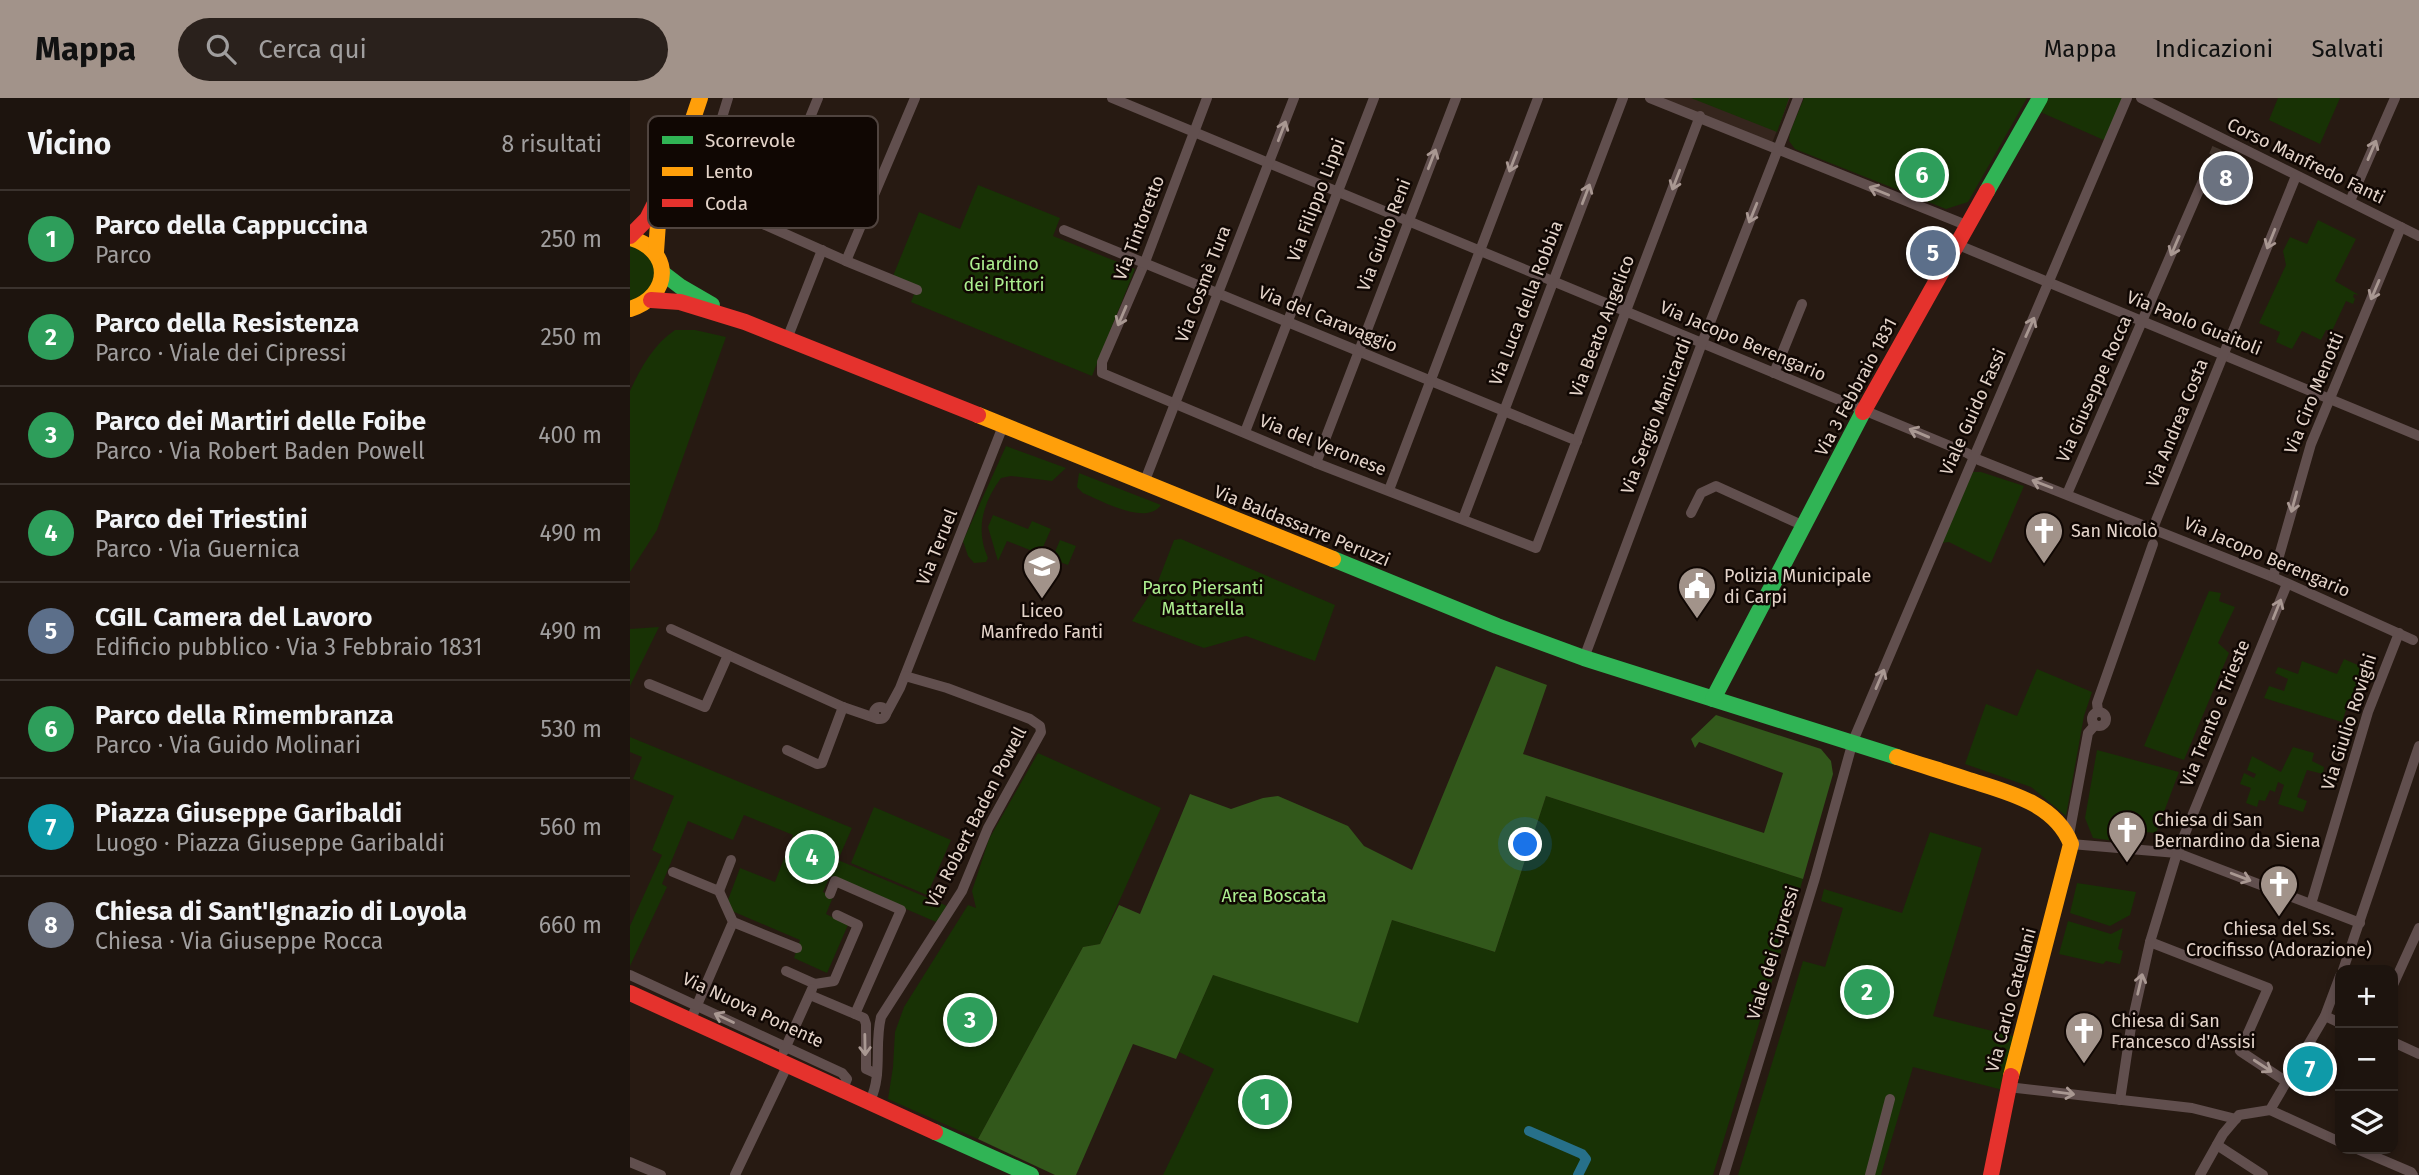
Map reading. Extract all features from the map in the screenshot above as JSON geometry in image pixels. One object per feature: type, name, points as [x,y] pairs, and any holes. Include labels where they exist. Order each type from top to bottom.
[{"type":"street","points":[[686,116],[692,98]]},
{"type":"street","points":[[694,116],[700,98]]},
{"type":"street","points":[[722,116],[728,98]]},
{"type":"street","points":[[811,116],[818,98]]},
{"type":"street","points":[[878,185],[915,98]]},
{"type":"street","name":"Via Jacopo Berengario","points":[[1112,98],[2067,494],[2155,534],[2273,577],[2415,642]]},
{"type":"street","name":"Via Tintoretto","points":[[1101,369],[1207,98]]},
{"type":"street","name":"Via Cosmè Tura","points":[[1144,482],[1294,98]]},
{"type":"street","name":"Via Filippo Lippi","points":[[1245,432],[1374,98]]},
{"type":"street","name":"Via Guido Reni","points":[[1316,463],[1456,98]]},
{"type":"street","points":[[1389,490],[1538,98]]},
{"type":"street","name":"Via Luca della Robbia","points":[[1463,519],[1623,98]]},
{"type":"street","points":[[1650,98],[1966,225]]},
{"type":"street","name":"Via Sergio Manicardi","points":[[1584,657],[1798,98]]},
{"type":"street","name":"Via 3 Febbraio 1831","points":[[1713,699],[1864,410],[2040,98]]},
{"type":"street","name":"Viale Guido Fassi","points":[[1853,741],[2127,98]]},
{"type":"street","name":"Corso Manfredo Fanti","points":[[2141,98],[2219,143],[2350,201],[2419,236]]},
{"type":"street","points":[[2350,201],[2395,98]]},
{"type":"street","name":"Via Beato Angelico","points":[[1536,548],[1700,116]]},
{"type":"street","name":"Via Andrea Costa","points":[[2155,534],[2296,176]]},
{"type":"street","name":"Via Giuseppe Rocca","points":[[2067,494],[2202,183]]},
{"type":"street","points":[[630,310],[652,300],[662,285],[662,263],[656,252],[647,243],[630,237],[648,217]]},
{"type":"street","name":"Via Ciro Menotti","points":[[2273,577],[2311,444],[2401,227]]},
{"type":"street","points":[[656,252],[658,228]]},
{"type":"street","points":[[773,228],[917,290]]},
{"type":"street","points":[[846,261],[860,228]]},
{"type":"street","name":"Via del Caravaggio","points":[[1065,230],[1577,441]]},
{"type":"street","name":"Via Paolo Guaitoli","points":[[1956,244],[2419,436]]},
{"type":"street","points":[[787,340],[822,250]]},
{"type":"street","name":"Via Baldassarre Peruzzi","points":[[664,274],[694,295],[787,340],[1497,626],[1713,699],[1853,741]]},
{"type":"street","name":"Via Baldassarre Peruzzi","points":[[652,300],[680,302],[745,322]]},
{"type":"street","points":[[1774,373],[1802,304]]},
{"type":"street","name":"Via del Veronese","points":[[1101,369],[1105,376],[1176,402],[1316,463],[1536,548]]},
{"type":"street","name":"Via Teruel","points":[[904,678],[1003,426]]},
{"type":"street","points":[[1691,513],[1701,493],[1716,486],[1804,526]]},
{"type":"street","name":"Via Carlo Catellani","points":[[1993,1174],[2008,1087],[2070,840],[2088,733],[2095,725],[2091,717],[2098,711],[2097,703],[2155,534]]},
{"type":"street","name":"Via Trento e Trieste","points":[[2120,1100],[2131,1027],[2150,942],[2177,853],[2287,584]]},
{"type":"street","points":[[671,629],[843,708],[879,713],[904,678]]},
{"type":"street","name":"Via Giulio Rovighi","points":[[2311,904],[2368,712],[2399,633]]},
{"type":"street","points":[[649,684],[705,707],[728,655]]},
{"type":"street","name":"Via Robert Baden Powell","points":[[870,1101],[876,1086],[878,1028],[881,1017],[962,891],[988,828],[1041,732],[1040,726],[1030,719],[947,688],[904,678]]},
{"type":"street","points":[[787,750],[817,764],[822,763],[843,708]]},
{"type":"street","points":[[1853,741],[2016,794],[2051,814],[2070,840],[2177,853],[2356,921]]},
{"type":"street","name":"Viale dei Cipressi","points":[[1724,1175],[1815,878],[1853,741]]},
{"type":"street","points":[[2344,965],[2356,921],[2419,746]]},
{"type":"street","points":[[719,891],[731,860]]},
{"type":"street","points":[[673,872],[719,891],[733,922],[797,948]]},
{"type":"street","points":[[830,894],[835,881],[901,910],[855,1014]]},
{"type":"street","points":[[735,1175],[812,989],[834,981],[858,925],[836,915]]},
{"type":"street","points":[[694,1013],[733,922]]},
{"type":"street","points":[[2398,974],[2419,928]]},
{"type":"street","points":[[2150,942],[2268,988],[2240,1051],[2287,1082]]},
{"type":"street","points":[[786,971],[864,1018],[866,1069],[877,1073]]},
{"type":"street","name":"Via Nuova Ponente","points":[[630,975],[694,1013],[843,1088],[1031,1175]]},
{"type":"street","points":[[2270,1110],[2325,1016],[2335,989]]},
{"type":"street","name":"Via Nuova Ponente","points":[[630,993],[650,1002],[694,1013]]},
{"type":"street","points":[[630,1003],[650,1002]]},
{"type":"street","points":[[2325,1016],[2335,1021]]},
{"type":"street","points":[[2398,1044],[2419,1054]]},
{"type":"street","points":[[2008,1087],[2192,1108],[2237,1117],[2270,1110],[2335,1140]]},
{"type":"street","points":[[1870,1175],[1890,1100]]},
{"type":"street","points":[[2200,1175],[2237,1117]]},
{"type":"street","points":[[2217,1146],[2263,1175]]},
{"type":"street","points":[[2369,1154],[2414,1175],[2419,1169]]},
{"type":"street","points":[[630,1162],[647,1172],[661,1175]]},
{"type":"shaded area","points":[[1654,98],[1790,98],[1772,143]]},
{"type":"green space","points":[[1691,98],[1789,98],[1777,132]]},
{"type":"green space","points":[[1804,98],[2027,98],[1968,202],[1946,209],[1795,149],[1789,141],[1790,132]]},
{"type":"green space","points":[[2045,98],[2122,98],[2106,141],[2038,111]]},
{"type":"green space","points":[[2278,98],[2340,98],[2320,144],[2269,120]]},
{"type":"green space","name":"Giardino dei Pittori","points":[[978,185],[1060,218],[1053,236],[1135,269],[1092,376],[911,302],[917,286],[893,276],[919,212],[960,229]]},
{"type":"green space","points":[[2318,220],[2356,239],[2335,281],[2359,295],[2354,294],[2353,304],[2346,301],[2332,331],[2326,330],[2321,340],[2302,331],[2292,349],[2276,342],[2280,332],[2259,323],[2286,265],[2283,251],[2290,237],[2307,244]]},
{"type":"green space","points":[[630,245],[643,249],[656,265],[651,291],[630,303]]},
{"type":"green space","points":[[675,330],[695,330],[726,337],[657,530],[630,572],[630,391],[649,357]]},
{"type":"green space","points":[[1006,446],[1066,468],[1052,481],[1011,476],[1001,478],[983,516],[982,537],[988,558],[986,562],[974,563],[968,556],[963,541]]},
{"type":"green space","points":[[1973,472],[1981,472],[2024,486],[1991,563],[1949,542],[1941,543]]},
{"type":"green space","points":[[1079,473],[1161,505],[1154,511],[1145,513],[1112,506],[1083,493],[1077,487]]},
{"type":"green space","points":[[993,515],[1028,529],[1032,521],[1051,529],[1040,554],[1007,541],[998,561],[988,527]]},
{"type":"green space","name":"Parco Piersanti Mattarella","points":[[1181,539],[1335,605],[1315,661],[1246,636],[1204,648],[1132,621],[1157,584],[1174,540]]},
{"type":"green space","points":[[1060,540],[1076,546],[1068,565],[1052,559]]},
{"type":"green space","points":[[2209,591],[2221,593],[2219,601],[2235,607],[2218,643],[2229,653],[2184,760],[2144,746]]},
{"type":"green space","points":[[659,627],[630,686],[630,629]]},
{"type":"green space","points":[[2344,659],[2369,670],[2360,695],[2349,701],[2342,722],[2264,698],[2269,686],[2284,691],[2288,679],[2275,673],[2278,667],[2298,674],[2302,661],[2337,674]]},
{"type":"green space","name":"Area Boscata","points":[[1496,666],[1547,685],[1523,754],[1764,833],[1783,773],[1699,742],[1695,748],[1691,739],[1716,715],[1821,749],[1831,761],[1833,774],[1803,879],[1546,796],[1495,952],[1392,920],[1358,1023],[1213,975],[1176,1059],[1133,1044],[1076,1175],[1055,1175],[978,1139],[1083,947],[1100,944],[1119,905],[1140,914],[1190,794],[1231,809],[1278,796],[1348,826],[1364,846],[1412,870]]},
{"type":"green space","points":[[2037,669],[2092,692],[2084,716],[2066,816],[2031,787],[1965,764],[1986,704],[2017,716]]},
{"type":"green space","points":[[630,737],[852,828],[838,860],[947,906],[936,922],[830,876],[823,892],[833,897],[826,914],[848,925],[827,973],[794,958],[800,940],[725,908],[740,868],[775,882],[793,835],[744,815],[733,840],[688,821],[662,884],[667,887],[630,966],[630,926],[662,855],[652,850],[674,796],[633,779],[642,757],[630,752]]},
{"type":"green space","points":[[2293,747],[2314,753],[2312,761],[2324,767],[2323,774],[2307,770],[2297,797],[2307,801],[2303,812],[2278,804],[2284,785],[2278,782],[2275,792],[2270,790],[2265,801],[2259,800],[2257,807],[2246,803],[2251,788],[2240,784],[2244,773],[2254,778],[2256,774],[2247,770],[2252,756],[2281,772]]},
{"type":"green space","points":[[2097,750],[2179,772],[2156,833],[2133,831],[2129,843],[2093,838],[2085,818]]},
{"type":"green space","points":[[1038,753],[1161,808],[1100,944],[1083,947],[978,1139],[888,1099],[895,1032],[904,1007],[968,905],[976,908],[972,891],[989,839]]},
{"type":"green space","points":[[1546,796],[1803,879],[1713,1175],[1163,1175],[1214,1069],[1179,1052],[1213,975],[1358,1022],[1392,920],[1495,952]]},
{"type":"green space","points":[[874,807],[951,840],[927,895],[851,863]]},
{"type":"green space","points":[[1930,832],[1982,848],[1933,1016],[2016,1037],[2003,1090],[1913,1067],[1881,1175],[1738,1175],[1803,961],[1825,967],[1843,908],[1821,901],[1824,889],[1902,913]]},
{"type":"green space","points":[[2077,883],[2136,892],[2130,915],[2110,926],[2070,913]]},
{"type":"green space","points":[[2068,921],[2111,934],[2123,928],[2118,949],[2123,951],[2120,964],[2106,961],[2103,964],[2059,954]]},
{"type":"waterway","points":[[1529,1131],[1582,1154],[1586,1159],[1578,1175]]},
{"type":"tunnel","points":[[2202,183],[2217,148]]},
{"type":"traffic: fast","points":[[1987,191],[2040,98]]},
{"type":"traffic: fast","points":[[664,274],[712,305]]},
{"type":"traffic: fast","points":[[1713,699],[1863,412]]},
{"type":"traffic: fast","points":[[1333,559],[1497,626],[1584,658],[1897,757]]},
{"type":"traffic: fast","points":[[935,1132],[1031,1175]]},
{"type":"traffic: slow","points":[[694,116],[700,98]]},
{"type":"traffic: slow","points":[[656,252],[658,228]]},
{"type":"traffic: slow","points":[[630,238],[654,252],[662,273],[654,294],[644,303],[630,309]]},
{"type":"traffic: slow","points":[[978,415],[1333,559]]},
{"type":"traffic: slow","points":[[1897,757],[1999,789],[2028,801],[2054,818],[2071,844],[2011,1076]]},
{"type":"traffic: jam","points":[[1863,412],[1987,191]]},
{"type":"traffic: jam","points":[[630,236],[648,217]]},
{"type":"traffic: jam","points":[[651,300],[680,302],[745,322],[978,415]]},
{"type":"traffic: jam","points":[[630,993],[935,1132]]},
{"type":"traffic: jam","points":[[1991,1175],[2011,1076]]},
{"type":"place","name":"Parco della Rimembranza","points":[[1922,175]]},
{"type":"place","name":"Chiesa di Sant'Ignazio di Loyola","points":[[2226,178]]},
{"type":"place","name":"CGIL Camera del Lavoro","points":[[1933,253]]},
{"type":"place","name":"San Nicolò","points":[[2044,565]]},
{"type":"place","name":"Liceo Manfredo Fanti","points":[[1042,600]]},
{"type":"place","name":"Polizia Municipale di Carpi","points":[[1697,620]]},
{"type":"place","name":"Parco dei Triestini","points":[[812,857]]},
{"type":"place","name":"Chiesa di San Bernardino da Siena","points":[[2127,864]]},
{"type":"place","name":"Chiesa del Ss. Crocifisso (Adorazione)","points":[[2279,918]]},
{"type":"place","name":"Parco della Resistenza","points":[[1867,992]]},
{"type":"place","name":"Parco dei Martiri delle Foibe","points":[[970,1020]]},
{"type":"place","name":"Chiesa di San Francesco d'Assisi","points":[[2084,1065]]},
{"type":"place","name":"Piazza Giuseppe Garibaldi","points":[[2310,1069]]},
{"type":"place","name":"Parco della Cappuccina","points":[[1265,1102]]}]
